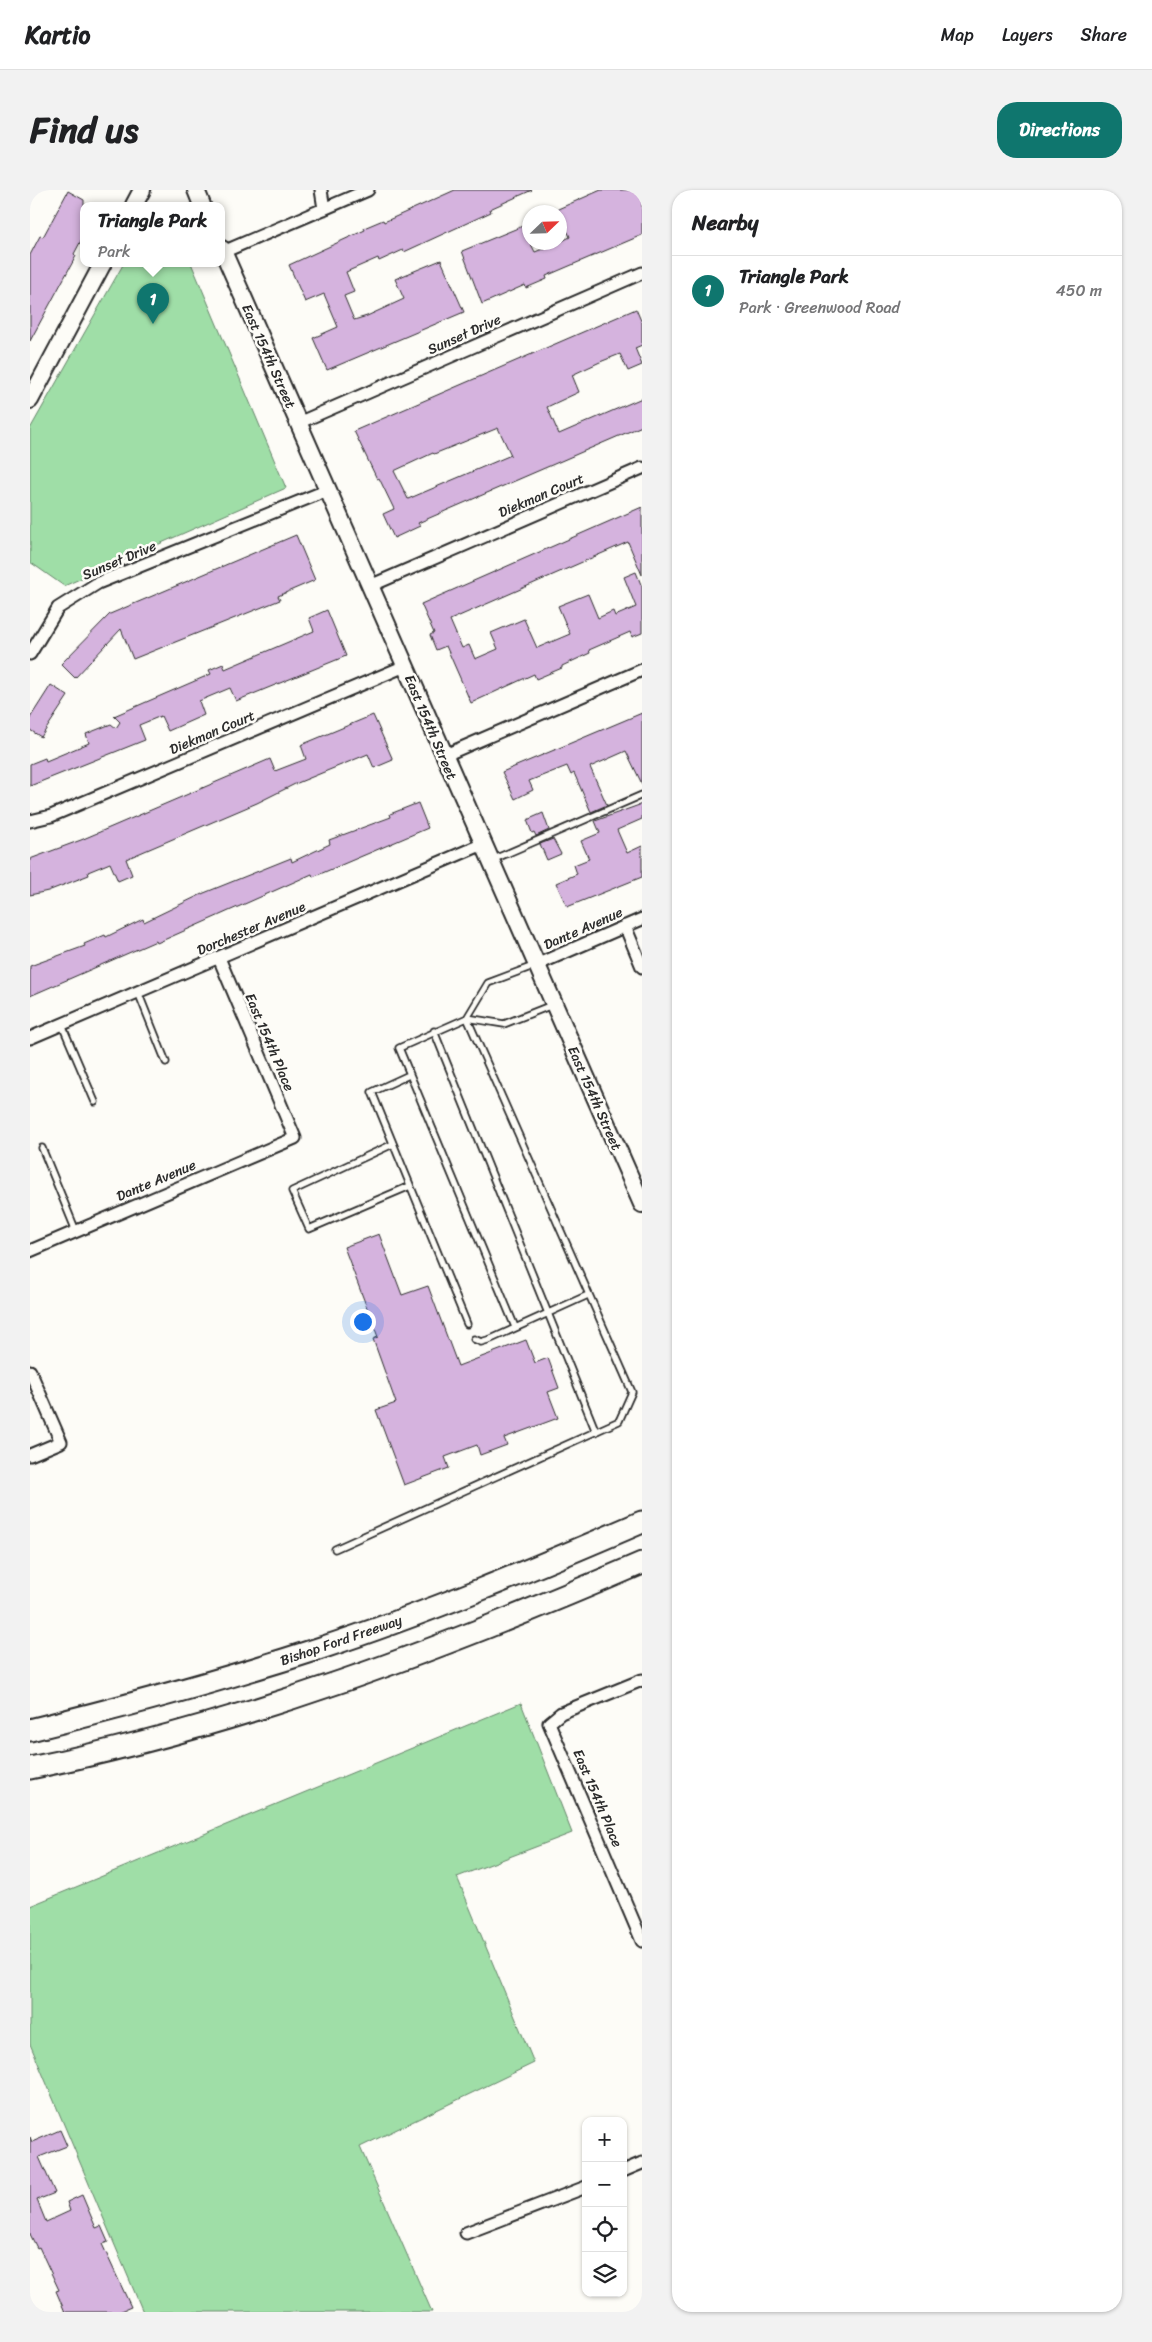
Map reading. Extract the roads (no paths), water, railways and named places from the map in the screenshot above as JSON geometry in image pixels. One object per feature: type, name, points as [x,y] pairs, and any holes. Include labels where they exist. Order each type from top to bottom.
[{"type":"highway","name":"Bishop Ford Freeway","points":[[30,1730],[136,1704],[319,1649],[522,1574],[642,1522]]},
{"type":"highway","points":[[30,1768],[144,1741],[241,1714],[331,1685],[428,1651],[525,1613],[642,1563]]},
{"type":"street","points":[[136,202],[142,190]]},
{"type":"street","points":[[196,190],[201,202]]},
{"type":"street","points":[[321,190],[324,209]]},
{"type":"street","points":[[225,250],[368,190]]},
{"type":"street","name":"East 154th Street","points":[[225,258],[642,1204]]},
{"type":"street","points":[[30,400],[101,267]]},
{"type":"street","name":"Sunset Drive","points":[[298,423],[642,273]]},
{"type":"street","name":"Diekman Court","points":[[370,586],[642,468]]},
{"type":"street","name":"Sunset Drive","points":[[30,654],[58,608],[78,594],[98,583],[328,490]]},
{"type":"street","name":"Diekman Court","points":[[30,821],[52,816],[405,666]]},
{"type":"street","points":[[443,756],[642,670]]},
{"type":"street","name":"Dorchester Avenue","points":[[30,1038],[483,844]]},
{"type":"street","name":"Dante Avenue","points":[[536,965],[642,919]]},
{"type":"street","points":[[625,926],[642,967]]},
{"type":"street","name":"East 154th Place","points":[[219,958],[294,1138]]},
{"type":"street","name":"Dante Avenue","points":[[30,1250],[294,1138]]},
{"type":"street","points":[[30,1371],[61,1442],[30,1455]]},
{"type":"street","name":"East 154th Place","points":[[642,1680],[561,1713],[549,1723],[642,1941]]},
{"type":"street","points":[[627,2169],[642,2163]]},
{"type":"street","points":[[466,2234],[582,2189]]},
{"type":"lane","points":[[490,861],[642,795]]},
{"type":"lane","points":[[467,1018],[488,983],[536,965]]},
{"type":"lane","points":[[138,992],[166,1062]]},
{"type":"lane","points":[[515,1327],[399,1048],[467,1018],[504,1024],[553,1004]]},
{"type":"lane","points":[[335,1549],[619,1422],[632,1392],[467,1018]]},
{"type":"lane","points":[[62,1025],[95,1102]]},
{"type":"lane","points":[[434,1032],[596,1432]]},
{"type":"lane","points":[[410,1075],[372,1092],[467,1324]]},
{"type":"lane","points":[[393,1144],[292,1191],[309,1229],[410,1186]]},
{"type":"lane","points":[[42,1148],[76,1231]]},
{"type":"lane","points":[[474,1339],[481,1342],[491,1340],[547,1312],[588,1295]]},
{"type":"place","name":"Triangle Park","points":[[153,324]]}]
